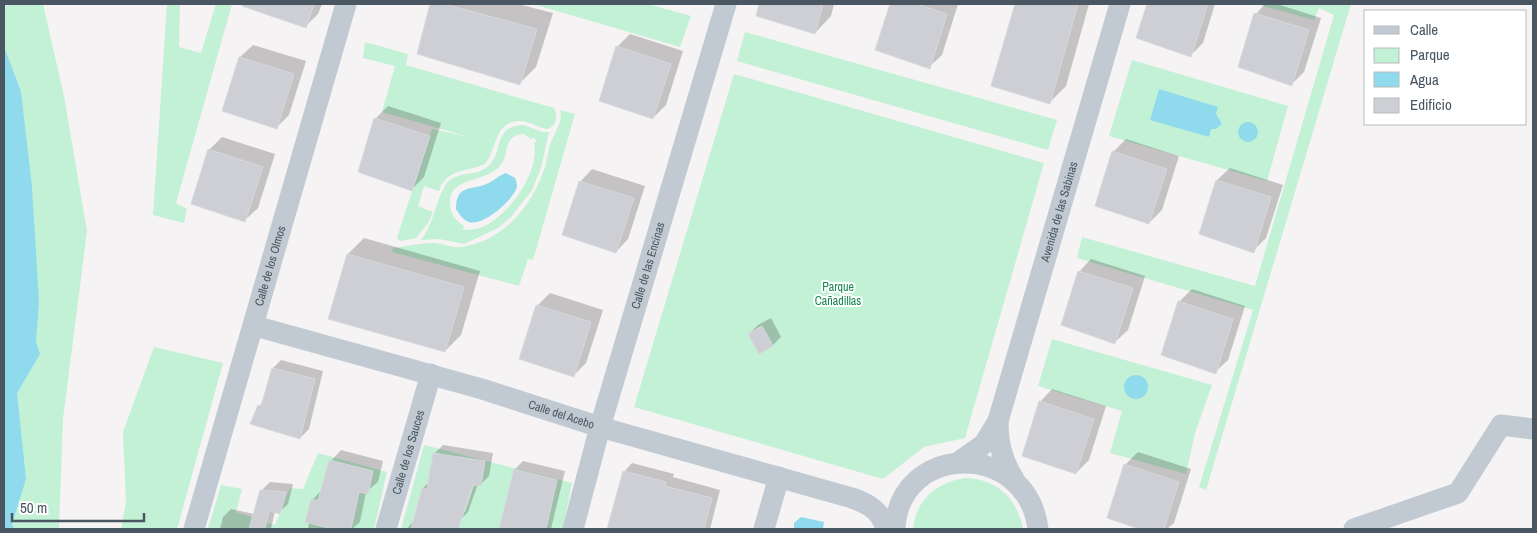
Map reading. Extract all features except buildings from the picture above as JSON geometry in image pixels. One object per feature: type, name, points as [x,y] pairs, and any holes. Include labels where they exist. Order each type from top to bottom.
[{"type":"street","name":"Calle de los Olmos","points":[[194,529],[255,326],[346,4]]},
{"type":"street","name":"Calle de las Encinas","points":[[573,529],[600,427],[726,4]]},
{"type":"street","name":"Avenida de las Sabinas","points":[[957,463],[984,444],[998,421],[1120,4]]},
{"type":"street","name":"Calle del Acebo","points":[[255,326],[431,374],[600,427],[867,503],[889,500],[929,473],[957,463]]},
{"type":"street","name":"Calle de los Sauces","points":[[386,529],[431,374]]},
{"type":"street","name":"Avenida de las Sabinas","points":[[998,421],[1001,453],[1006,468],[1015,481]]},
{"type":"street","points":[[1354,529],[1458,492],[1501,424],[1533,429]]},
{"type":"street","points":[[957,463],[987,465],[1015,481],[1029,499],[1039,526]]},
{"type":"street","points":[[764,529],[779,477]]},
{"type":"street","points":[[895,529],[901,504],[912,486]]},
{"type":"street","points":[[867,503],[880,515],[886,529]]},
{"type":"green space","points":[[4,4],[43,4],[64,96],[87,231],[63,419],[59,529],[4,529]]},
{"type":"green space","points":[[167,4],[180,4],[179,47],[201,53],[216,4],[232,4],[176,203],[187,209],[184,223],[153,215]]},
{"type":"green space","points":[[533,4],[648,4],[691,16],[680,47]]},
{"type":"green space","points":[[1256,4],[1351,4],[1206,490],[1199,487],[1253,310],[1077,258],[1082,237],[1255,286],[1334,15],[1319,8],[1314,20]]},
{"type":"green space","points":[[745,32],[1057,120],[1048,150],[737,61]]},
{"type":"green space","points":[[365,42],[408,54],[406,65],[554,108],[556,114],[555,123],[548,129],[521,121],[512,122],[501,130],[485,164],[452,174],[442,184],[439,191],[424,186],[418,206],[433,212],[428,223],[416,238],[400,241],[397,238],[432,129],[469,137],[382,112],[395,66],[363,58]]},
{"type":"green space","points":[[1132,60],[1288,106],[1267,181],[1109,136]]},
{"type":"green space","name":"Parque Cañadillas","points":[[734,74],[1044,163],[965,438],[924,447],[883,479],[634,407]]},
{"type":"green space","points":[[560,110],[575,114],[533,260],[528,259],[519,286],[392,252],[393,248],[435,243],[461,247],[478,243],[508,225],[531,198],[539,182],[550,144],[559,125]]},
{"type":"green space","points":[[524,125],[542,132],[549,132],[541,168],[532,190],[511,217],[498,228],[464,244],[439,239],[421,240],[429,228],[441,194],[448,182],[458,176],[476,172],[487,167],[496,155],[503,135],[507,130]],"holes":[[[524,134],[531,139],[533,137],[537,141],[534,143],[535,156],[531,171],[514,201],[489,224],[476,229],[463,229],[464,226],[454,217],[450,208],[451,195],[455,189],[461,184],[485,176],[499,167],[503,162],[507,146],[512,138]]]},
{"type":"green space","points":[[1052,339],[1212,385],[1195,433],[1186,474],[1110,453],[1122,411],[1038,386]]},
{"type":"green space","points":[[154,347],[223,363],[177,529],[121,529],[126,503],[123,432]]},
{"type":"green space","points":[[424,445],[572,483],[563,529],[401,529]]},
{"type":"green space","points":[[318,453],[387,472],[374,529],[208,529],[221,485],[242,489],[236,512],[275,525],[290,488],[303,489]]},
{"type":"green space","points":[[965,478],[987,482],[1004,492],[1016,508],[1023,529],[913,529],[918,509],[930,494],[937,488]]},
{"type":"water","points":[[4,46],[21,92],[32,187],[39,302],[36,342],[40,354],[17,393],[26,479],[12,524],[14,529],[4,529]]},
{"type":"water","points":[[1159,89],[1218,107],[1216,114],[1222,124],[1216,129],[1211,129],[1209,137],[1150,120]]},
{"type":"water","points":[[1248,122],[1255,125],[1258,132],[1255,139],[1248,142],[1241,139],[1238,132],[1241,125]]},
{"type":"water","points":[[506,173],[515,178],[517,186],[511,198],[505,204],[490,216],[475,222],[469,222],[460,215],[456,209],[459,195],[462,191],[489,183]]},
{"type":"water","points":[[1131,375],[1141,375],[1148,382],[1148,392],[1141,399],[1131,399],[1124,392],[1124,382]]},
{"type":"water","points":[[801,517],[824,522],[823,529],[794,529],[794,523]]}]
